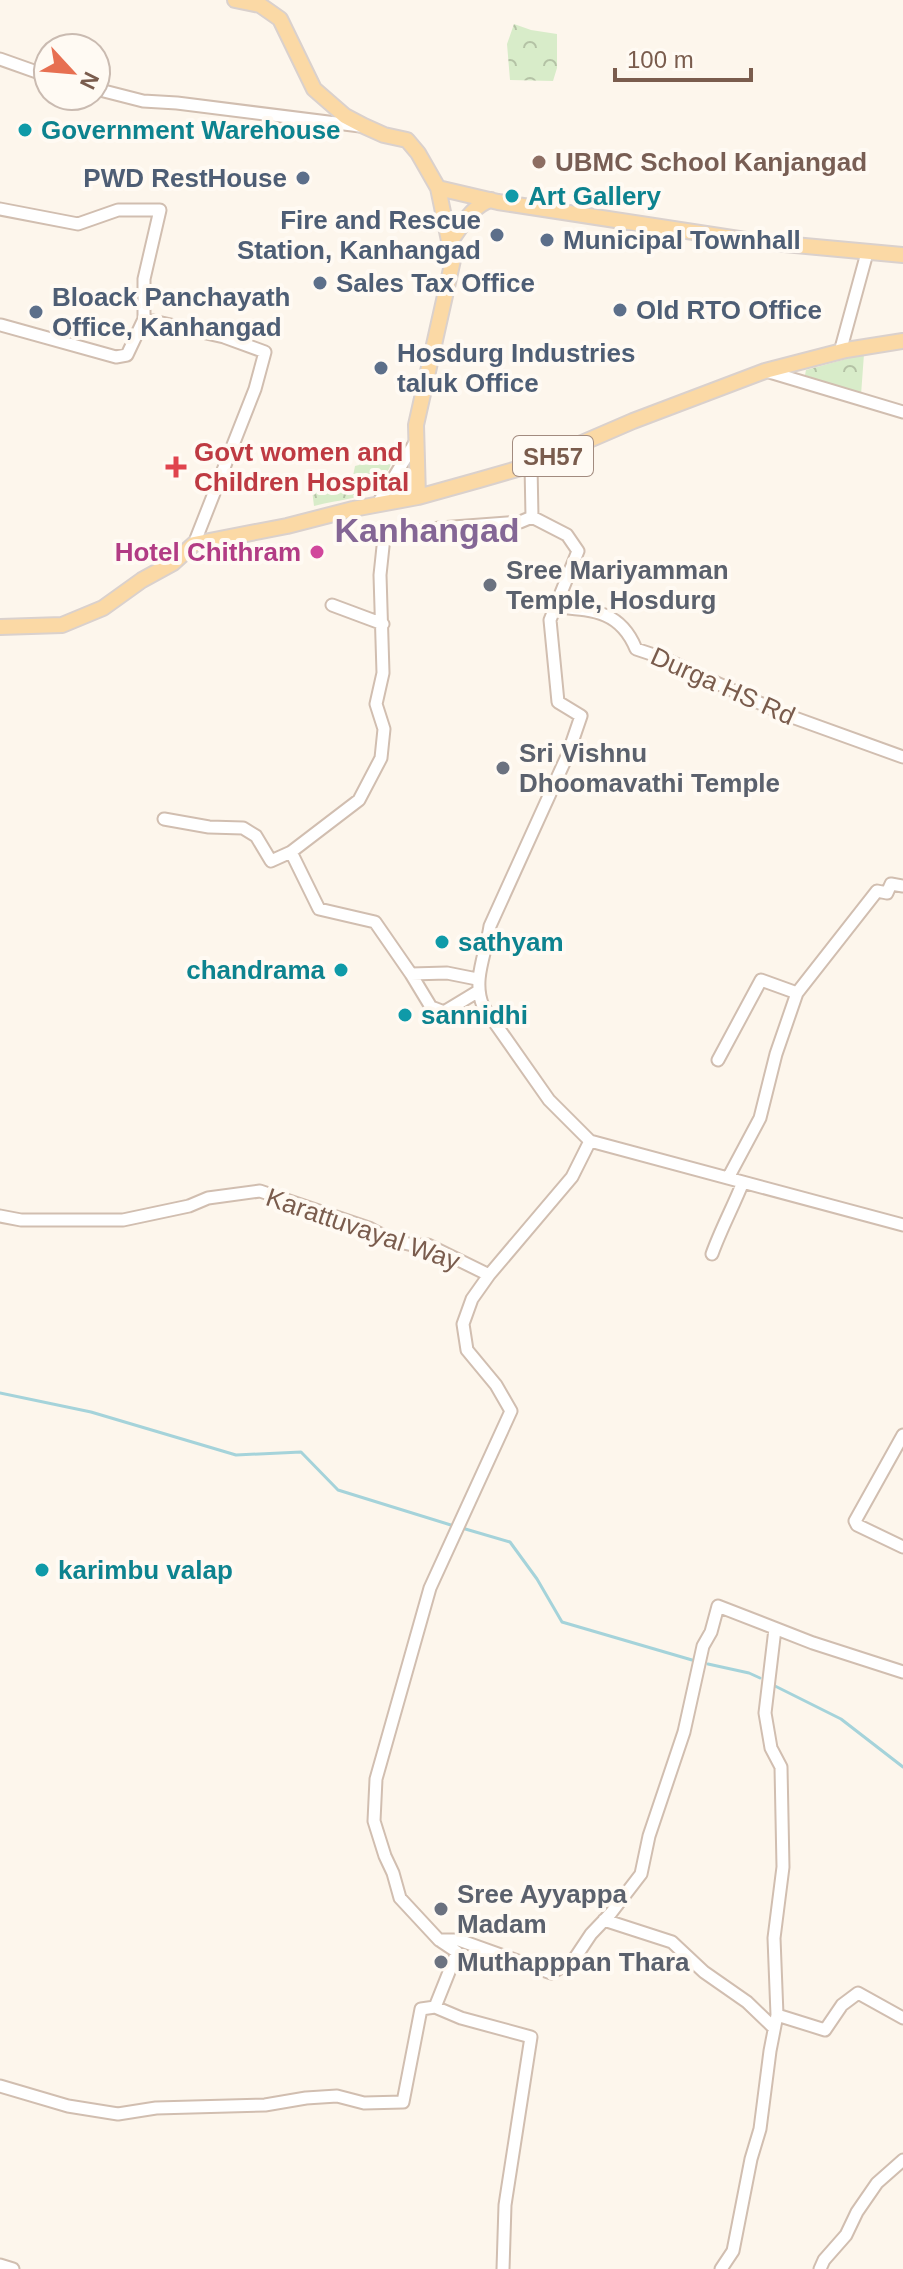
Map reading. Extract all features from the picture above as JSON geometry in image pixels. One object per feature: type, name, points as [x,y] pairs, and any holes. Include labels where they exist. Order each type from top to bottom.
[{"type":"main road","points":[[235,0],[260,5],[280,19],[314,89],[345,116],[384,135],[407,140],[438,188],[453,260],[416,425],[418,497]]},
{"type":"main road","points":[[438,188],[491,200],[752,241],[903,255]]},
{"type":"main road","points":[[449,243],[483,202],[491,200]]},
{"type":"main road","name":"SH57","points":[[0,627],[62,625],[89,614],[173,563],[194,544],[418,497],[531,465],[633,421],[765,371],[840,352],[903,341]]},
{"type":"street","points":[[0,59],[32,70]]},
{"type":"street","points":[[112,93],[143,101],[364,126]]},
{"type":"street","points":[[0,209],[78,224],[118,210],[160,210],[144,279],[144,319],[127,355],[116,357],[1,325]]},
{"type":"street","points":[[840,352],[867,253]]},
{"type":"street","points":[[144,319],[224,337],[265,352],[255,389],[194,544]]},
{"type":"street","points":[[765,371],[903,412]]},
{"type":"street","points":[[377,505],[416,440]]},
{"type":"street","points":[[531,465],[532,517]]},
{"type":"street","points":[[164,819],[209,827],[243,828],[256,836],[271,861],[291,852],[359,800],[381,758],[384,729],[376,704],[383,673],[380,575],[384,537],[450,527],[520,522],[532,517],[567,535],[578,551],[550,620],[558,702],[581,716],[568,754],[490,926],[477,979],[477,992],[483,1006],[549,1100],[590,1141],[903,1225]]},
{"type":"street","points":[[332,605],[383,624]]},
{"type":"street","name":"Durga HS Rd","points":[[555,607],[586,610],[615,618],[630,634],[636,649],[663,658],[781,713],[903,757]]},
{"type":"street","points":[[291,852],[319,909],[375,922],[431,1007],[444,1012],[477,992]]},
{"type":"street","points":[[728,1178],[760,1118],[776,1054],[797,993],[877,891],[887,893],[891,884],[903,886]]},
{"type":"street","points":[[411,974],[447,973],[477,979]]},
{"type":"street","points":[[718,1060],[761,980],[797,993]]},
{"type":"street","points":[[435,2007],[457,1952],[439,1940],[400,1898],[374,1821],[376,1779],[430,1588],[511,1411],[496,1385],[467,1350],[463,1324],[472,1299],[572,1177],[590,1141]]},
{"type":"street","points":[[712,1254],[743,1182]]},
{"type":"street","name":"Karattuvayal Way","points":[[0,1216],[21,1220],[123,1220],[189,1206],[208,1198],[260,1191],[369,1228],[384,1237],[420,1246],[428,1245],[489,1275]]},
{"type":"street","points":[[903,1435],[855,1521],[857,1525],[903,1547]]},
{"type":"street","points":[[439,1940],[459,1940],[551,1973],[573,1961],[591,1934],[641,1874],[649,1836],[684,1732],[703,1646],[711,1632],[718,1606],[775,1629],[903,1672]]},
{"type":"street","points":[[721,2269],[733,2251],[760,2129],[777,2015],[774,1938],[783,1867],[781,1767],[771,1748],[765,1713],[775,1629]]},
{"type":"street","points":[[604,1920],[672,1942],[704,1972],[747,2002],[774,2028]]},
{"type":"street","points":[[777,2015],[810,2028],[825,2030],[842,2005],[858,1993],[903,2018]]},
{"type":"street","points":[[0,2086],[68,2106],[118,2114],[156,2108],[265,2105],[337,2096],[364,2103],[403,2102],[421,2009],[435,2007],[461,2018],[531,2037],[505,2205],[503,2269]]},
{"type":"street","points":[[820,2269],[846,2235],[877,2183],[903,2160]]},
{"type":"street","points":[[0,2265],[13,2269]]},
{"type":"green space","points":[[514,24],[557,34],[557,68],[553,81],[510,80],[507,44]]},
{"type":"green space","points":[[864,354],[861,395],[805,375],[806,370]]},
{"type":"green space","points":[[360,457],[391,457],[390,467],[371,491],[354,498],[314,506],[312,490],[318,476],[348,481],[353,476],[355,466],[359,465]]},
{"type":"waterway","points":[[0,1393],[91,1412],[236,1455],[301,1452],[338,1490],[454,1526]]},
{"type":"waterway","points":[[462,1528],[510,1542],[537,1579],[562,1622],[692,1660]]},
{"type":"waterway","points":[[708,1664],[760,1678]]},
{"type":"waterway","points":[[775,1686],[841,1719],[903,1767]]},
{"type":"place","name":"Government Warehouse","points":[[25,130]]},
{"type":"place","name":"UBMC School Kanjangad","points":[[539,162]]},
{"type":"place","name":"PWD RestHouse","points":[[303,178]]},
{"type":"place","name":"Art Gallery","points":[[512,196]]},
{"type":"place","name":"Fire and Rescue Station, Kanhangad","points":[[497,235]]},
{"type":"place","name":"Municipal Townhall","points":[[547,240]]},
{"type":"place","name":"Sales Tax Office","points":[[320,283]]},
{"type":"place","name":"Old RTO Office","points":[[620,310]]},
{"type":"place","name":"Bloack Panchayath Office, Kanhangad","points":[[36,312]]},
{"type":"place","name":"Hosdurg Industries taluk Office","points":[[381,368]]},
{"type":"place","name":"Govt women and Children Hospital","points":[[176,467]]},
{"type":"place","name":"Hotel Chithram","points":[[317,552]]},
{"type":"place","name":"Sree Mariyamman Temple, Hosdurg","points":[[490,585]]},
{"type":"place","name":"Sri Vishnu Dhoomavathi Temple","points":[[503,768]]},
{"type":"place","name":"sathyam","points":[[442,942]]},
{"type":"place","name":"chandrama","points":[[341,970]]},
{"type":"place","name":"sannidhi","points":[[405,1015]]},
{"type":"place","name":"karimbu valap","points":[[42,1570]]},
{"type":"place","name":"Sree Ayyappa Madam","points":[[441,1909]]},
{"type":"place","name":"Muthapppan Thara","points":[[441,1962]]},
{"type":"district","name":"Kanhangad","points":[[427,530]]}]
